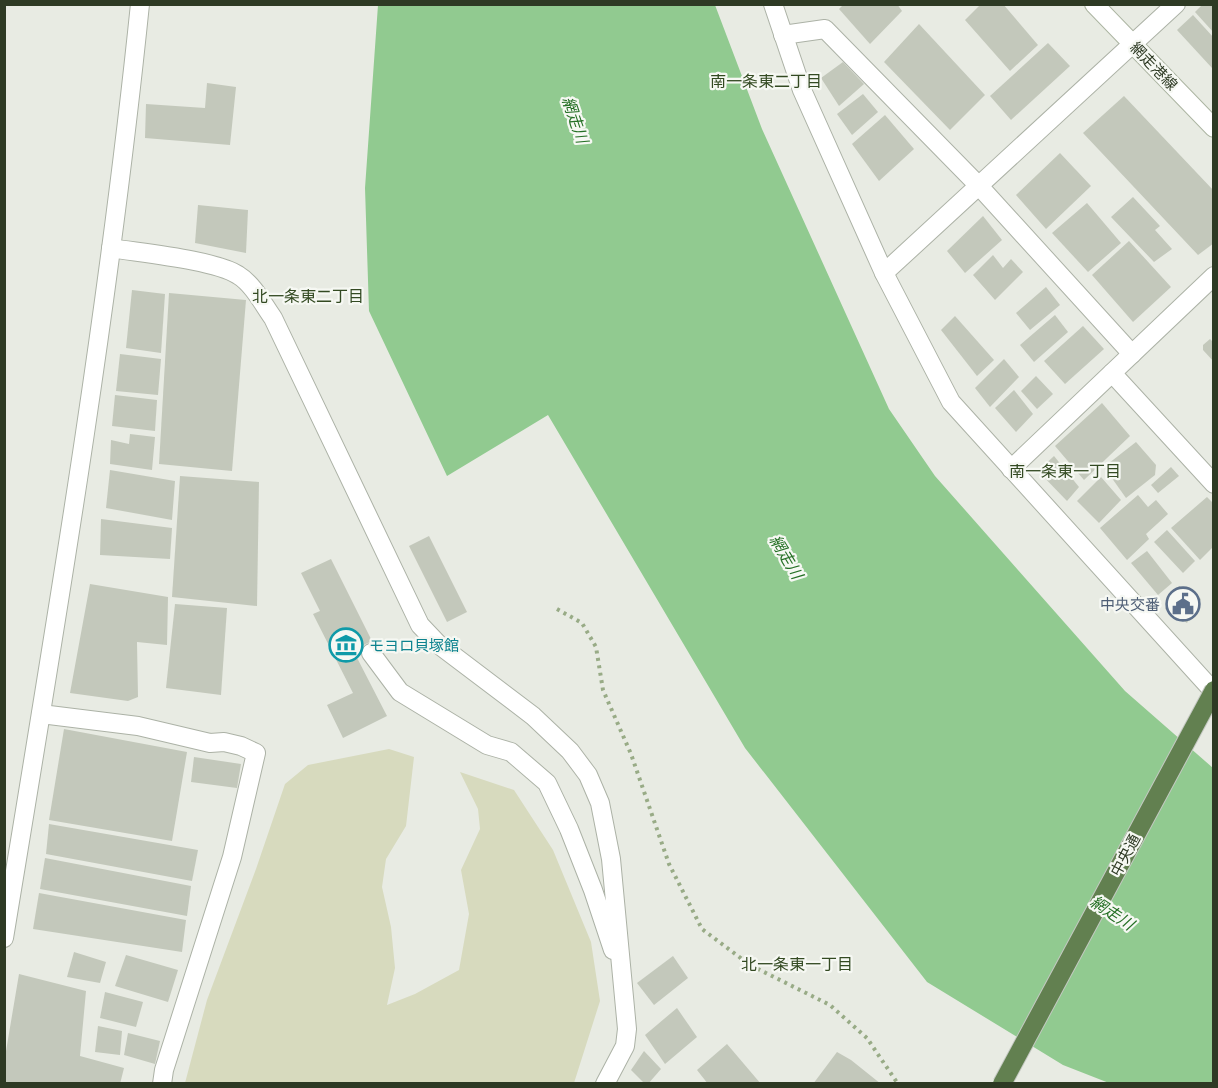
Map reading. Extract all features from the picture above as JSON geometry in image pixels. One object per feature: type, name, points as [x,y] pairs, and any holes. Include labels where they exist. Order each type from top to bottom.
[{"type":"highway","name":"中央通","points":[[1002,1083],[1214,691]]},
{"type":"street","points":[[4,938],[41,714],[111,248],[140,4]]},
{"type":"street","points":[[773,4],[802,90],[884,273],[951,402],[1214,691]]},
{"type":"street","name":"網走港線","points":[[1094,4],[1214,128]]},
{"type":"street","points":[[884,273],[1176,4]]},
{"type":"street","points":[[783,35],[825,29],[979,186],[1132,354]]},
{"type":"street","points":[[111,248],[210,264],[238,275],[273,318],[420,625],[438,644],[533,716],[570,751],[588,775],[600,803],[611,860],[627,1029],[625,1046],[605,1083]]},
{"type":"street","points":[[1011,469],[1214,276]]},
{"type":"street","points":[[1112,373],[1214,484]]},
{"type":"street","points":[[371,653],[400,692],[487,745],[511,752],[547,783],[593,890],[624,989]]},
{"type":"street","points":[[41,714],[138,726],[210,743],[224,742],[256,753],[232,856],[164,1070],[162,1083]]},
{"type":"path","points":[[557,609],[582,623],[597,647],[603,690],[632,754],[669,864],[702,929],[750,965],[830,1005],[867,1038],[898,1083]]},
{"type":"shaded area","points":[[389,749],[414,757],[406,826],[386,859],[382,887],[391,927],[395,968],[387,1005],[415,994],[459,970],[469,914],[461,870],[480,829],[478,809],[460,772],[514,790],[553,850],[591,942],[600,1001],[574,1083],[185,1083],[207,1000],[285,784],[308,765]]},
{"type":"water","name":"網走川","points":[[378,5],[715,5],[762,129],[889,409],[935,476],[1125,691],[1213,768],[1213,1083],[1109,1083],[1063,1065],[927,982],[745,748],[548,415],[447,476],[369,311],[365,188]]},
{"type":"building","points":[[844,4],[897,4],[902,11],[870,44],[839,9]]},
{"type":"building","points":[[981,4],[1003,4],[1038,45],[1010,71],[965,20]]},
{"type":"building","points":[[1203,4],[1214,4],[1214,33],[1195,12]]},
{"type":"building","points":[[1193,15],[1214,38],[1214,67],[1212,68],[1177,30]]},
{"type":"building","points":[[919,24],[985,95],[950,130],[884,62]]},
{"type":"building","points":[[1048,43],[1070,66],[1011,120],[990,96]]},
{"type":"building","points":[[843,62],[864,84],[839,106],[821,78]]},
{"type":"building","points":[[207,83],[236,87],[230,145],[145,138],[146,104],[205,108]]},
{"type":"building","points":[[863,94],[878,112],[852,135],[837,114]]},
{"type":"building","points":[[1124,96],[1214,191],[1214,243],[1198,255],[1083,133]]},
{"type":"building","points":[[885,115],[914,149],[879,181],[852,144]]},
{"type":"building","points":[[1060,153],[1091,186],[1046,229],[1016,195]]},
{"type":"building","points":[[1133,197],[1160,226],[1155,230],[1172,249],[1154,262],[1111,217]]},
{"type":"building","points":[[1087,203],[1121,243],[1088,272],[1052,233]]},
{"type":"building","points":[[198,205],[248,210],[246,253],[195,243]]},
{"type":"building","points":[[983,216],[1002,240],[965,273],[947,251]]},
{"type":"building","points":[[1129,241],[1171,287],[1133,322],[1092,275]]},
{"type":"building","points":[[993,255],[1003,268],[1011,259],[1023,272],[995,300],[973,275]]},
{"type":"building","points":[[1046,287],[1060,305],[1030,330],[1016,313]]},
{"type":"building","points":[[132,290],[165,294],[161,353],[126,348]]},
{"type":"building","points":[[169,293],[246,300],[232,471],[159,464]]},
{"type":"building","points":[[1055,315],[1068,332],[1034,362],[1020,345]]},
{"type":"building","points":[[955,316],[994,360],[977,376],[941,330]]},
{"type":"building","points":[[1083,326],[1104,349],[1065,384],[1044,361]]},
{"type":"building","points":[[1210,339],[1214,343],[1214,362],[1203,350],[1203,345]]},
{"type":"building","points":[[120,354],[161,359],[158,395],[116,391]]},
{"type":"building","points":[[1004,359],[1019,377],[990,407],[975,388]]},
{"type":"building","points":[[1036,376],[1053,394],[1037,409],[1021,391]]},
{"type":"building","points":[[1014,390],[1033,414],[1016,432],[995,408]]},
{"type":"building","points":[[115,395],[157,400],[155,431],[112,426]]},
{"type":"building","points":[[1102,403],[1130,436],[1084,480],[1055,446]]},
{"type":"building","points":[[130,434],[155,437],[152,470],[110,464],[111,440],[129,444]]},
{"type":"building","points":[[1136,442],[1156,465],[1155,475],[1126,498],[1104,467]]},
{"type":"building","points":[[1054,456],[1079,487],[1067,501],[1038,471]]},
{"type":"building","points":[[1171,467],[1179,476],[1158,493],[1151,485]]},
{"type":"building","points":[[110,470],[175,481],[172,520],[106,508]]},
{"type":"building","points":[[180,476],[259,482],[257,606],[172,597]]},
{"type":"building","points":[[1101,477],[1121,500],[1099,523],[1077,501]]},
{"type":"building","points":[[1138,495],[1148,507],[1156,500],[1168,514],[1146,534],[1149,539],[1127,560],[1100,528]]},
{"type":"building","points":[[1207,497],[1214,504],[1214,546],[1200,560],[1171,528]]},
{"type":"building","points":[[101,519],[172,528],[170,559],[100,555]]},
{"type":"building","points":[[1167,530],[1195,561],[1183,573],[1154,542]]},
{"type":"building","points":[[429,536],[467,612],[447,622],[409,546]]},
{"type":"building","points":[[1147,551],[1172,583],[1158,595],[1131,563]]},
{"type":"building","name":"モヨロ貝塚館","points":[[331,559],[372,641],[353,650],[387,716],[343,738],[327,705],[353,693],[313,614],[320,611],[301,573]]},
{"type":"building","points":[[90,584],[168,597],[167,645],[137,642],[138,697],[128,701],[70,693]]},
{"type":"building","name":"中央交番","points":[[1179,586],[1201,599],[1187,623],[1165,609]]},
{"type":"building","points":[[175,604],[227,608],[221,695],[166,688]]},
{"type":"building","points":[[64,729],[187,752],[172,841],[49,820]]},
{"type":"building","points":[[194,757],[241,764],[237,788],[191,782]]},
{"type":"building","points":[[49,824],[198,850],[192,881],[46,854]]},
{"type":"building","points":[[45,858],[191,886],[187,916],[40,889]]},
{"type":"building","points":[[39,893],[186,920],[182,952],[33,929]]},
{"type":"building","points":[[74,952],[106,962],[100,983],[67,977]]},
{"type":"building","points":[[126,955],[178,970],[168,1002],[115,986]]},
{"type":"building","points":[[673,956],[688,978],[654,1005],[637,983]]},
{"type":"building","points":[[19,974],[86,991],[80,1056],[124,1068],[120,1084],[4,1084],[4,1063]]},
{"type":"building","points":[[105,992],[143,1002],[136,1027],[100,1018]]},
{"type":"building","points":[[677,1008],[697,1037],[665,1064],[645,1035]]},
{"type":"building","points":[[98,1026],[122,1031],[120,1055],[95,1052]]},
{"type":"building","points":[[128,1033],[160,1041],[155,1064],[124,1055]]},
{"type":"building","points":[[727,1044],[761,1084],[708,1084],[697,1070]]},
{"type":"building","points":[[644,1051],[661,1069],[648,1084],[645,1084],[631,1070]]},
{"type":"building","points":[[837,1052],[851,1060],[881,1084],[813,1084]]},
{"type":"place","name":"中央交番","points":[[1183,604]]},
{"type":"place","name":"モヨロ貝塚館","points":[[346,645]]},
{"type":"district","name":"南一条東二丁目","points":[[766,81]]},
{"type":"district","name":"北一条東二丁目","points":[[308,296]]},
{"type":"district","name":"南一条東一丁目","points":[[1065,471]]},
{"type":"district","name":"北一条東一丁目","points":[[797,964]]}]
